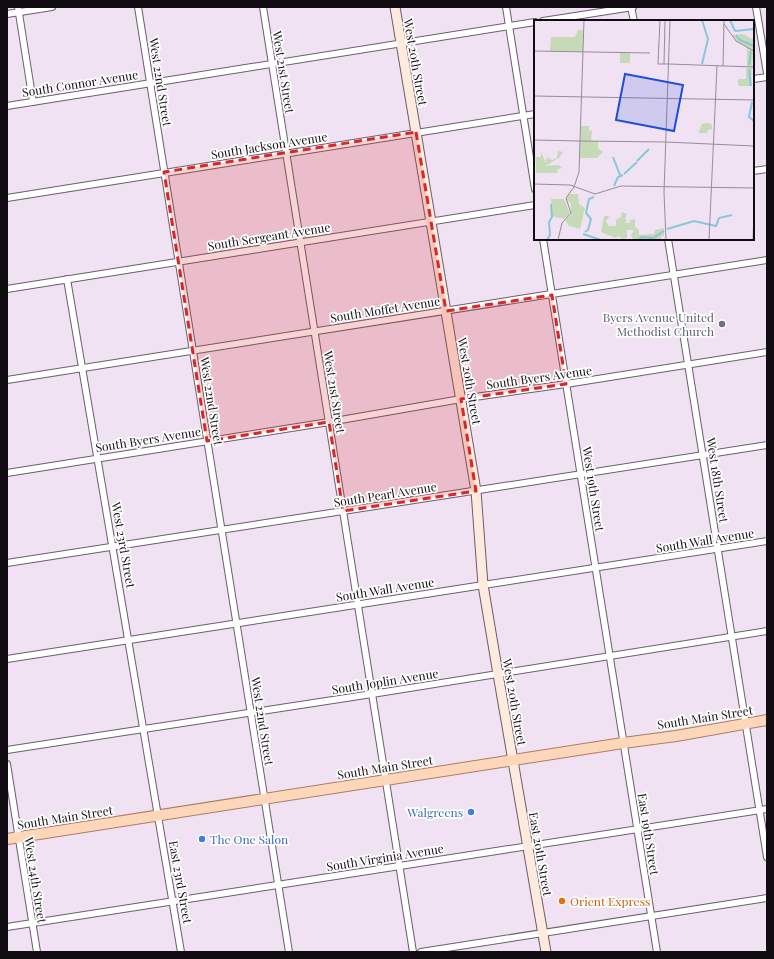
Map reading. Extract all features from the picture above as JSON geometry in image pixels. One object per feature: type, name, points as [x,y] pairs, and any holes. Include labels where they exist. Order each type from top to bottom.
[{"type":"main road","name":"West 20th Street","points":[[395,7],[476,491],[484,585],[513,760]]},
{"type":"main road","name":"South Main Street","points":[[7,839],[676,736],[767,720]]},
{"type":"main road","name":"East 20th Street","points":[[513,760],[546,952]]},
{"type":"street","points":[[7,14],[18,10],[52,7]]},
{"type":"street","name":"West 22nd Street","points":[[138,7],[289,952]]},
{"type":"street","name":"West 21st Street","points":[[263,7],[413,952]]},
{"type":"street","points":[[506,7],[534,183]]},
{"type":"street","points":[[549,20],[632,7],[634,20]]},
{"type":"street","points":[[756,7],[767,73]]},
{"type":"street","points":[[18,10],[33,102]]},
{"type":"street","name":"South Connor Avenue","points":[[7,106],[534,22]]},
{"type":"street","points":[[754,79],[767,76]]},
{"type":"street","name":"South Jackson Avenue","points":[[7,198],[534,114]]},
{"type":"street","points":[[754,171],[767,169]]},
{"type":"street","name":"South Sergeant Avenue","points":[[7,289],[534,205]]},
{"type":"street","name":"West 19th Street","points":[[543,240],[623,743]]},
{"type":"street","name":"West 18th Street","points":[[668,240],[767,857]]},
{"type":"street","name":"South Moffet Avenue","points":[[7,380],[767,260]]},
{"type":"street","name":"West 23rd Street","points":[[67,279],[158,816]]},
{"type":"street","name":"South Byers Avenue","points":[[7,473],[329,422],[461,399],[767,352]]},
{"type":"street","name":"South Pearl Avenue","points":[[7,563],[767,445]]},
{"type":"street","name":"South Wall Avenue","points":[[7,659],[767,541]]},
{"type":"street","name":"South Joplin Avenue","points":[[7,750],[767,631]]},
{"type":"street","name":"East 19th Street","points":[[623,743],[657,952]]},
{"type":"street","name":"West 24th Street","points":[[7,764],[37,952]]},
{"type":"street","name":"South Virginia Avenue","points":[[7,927],[767,809]]},
{"type":"street","name":"East 23rd Street","points":[[158,816],[181,952]]},
{"type":"street","points":[[421,952],[767,898]]},
{"type":"highlighted area","points":[[416,132],[446,311],[552,295],[566,384],[461,399],[476,491],[343,511],[329,422],[207,441],[164,172]]},
{"type":"place","name":"Byers Avenue United Methodist Church","points":[[722,324]]},
{"type":"place","name":"Walgreens","points":[[471,812]]},
{"type":"place","name":"The One Salon","points":[[202,839]]},
{"type":"place","name":"Orient Express","points":[[562,901]]}]
